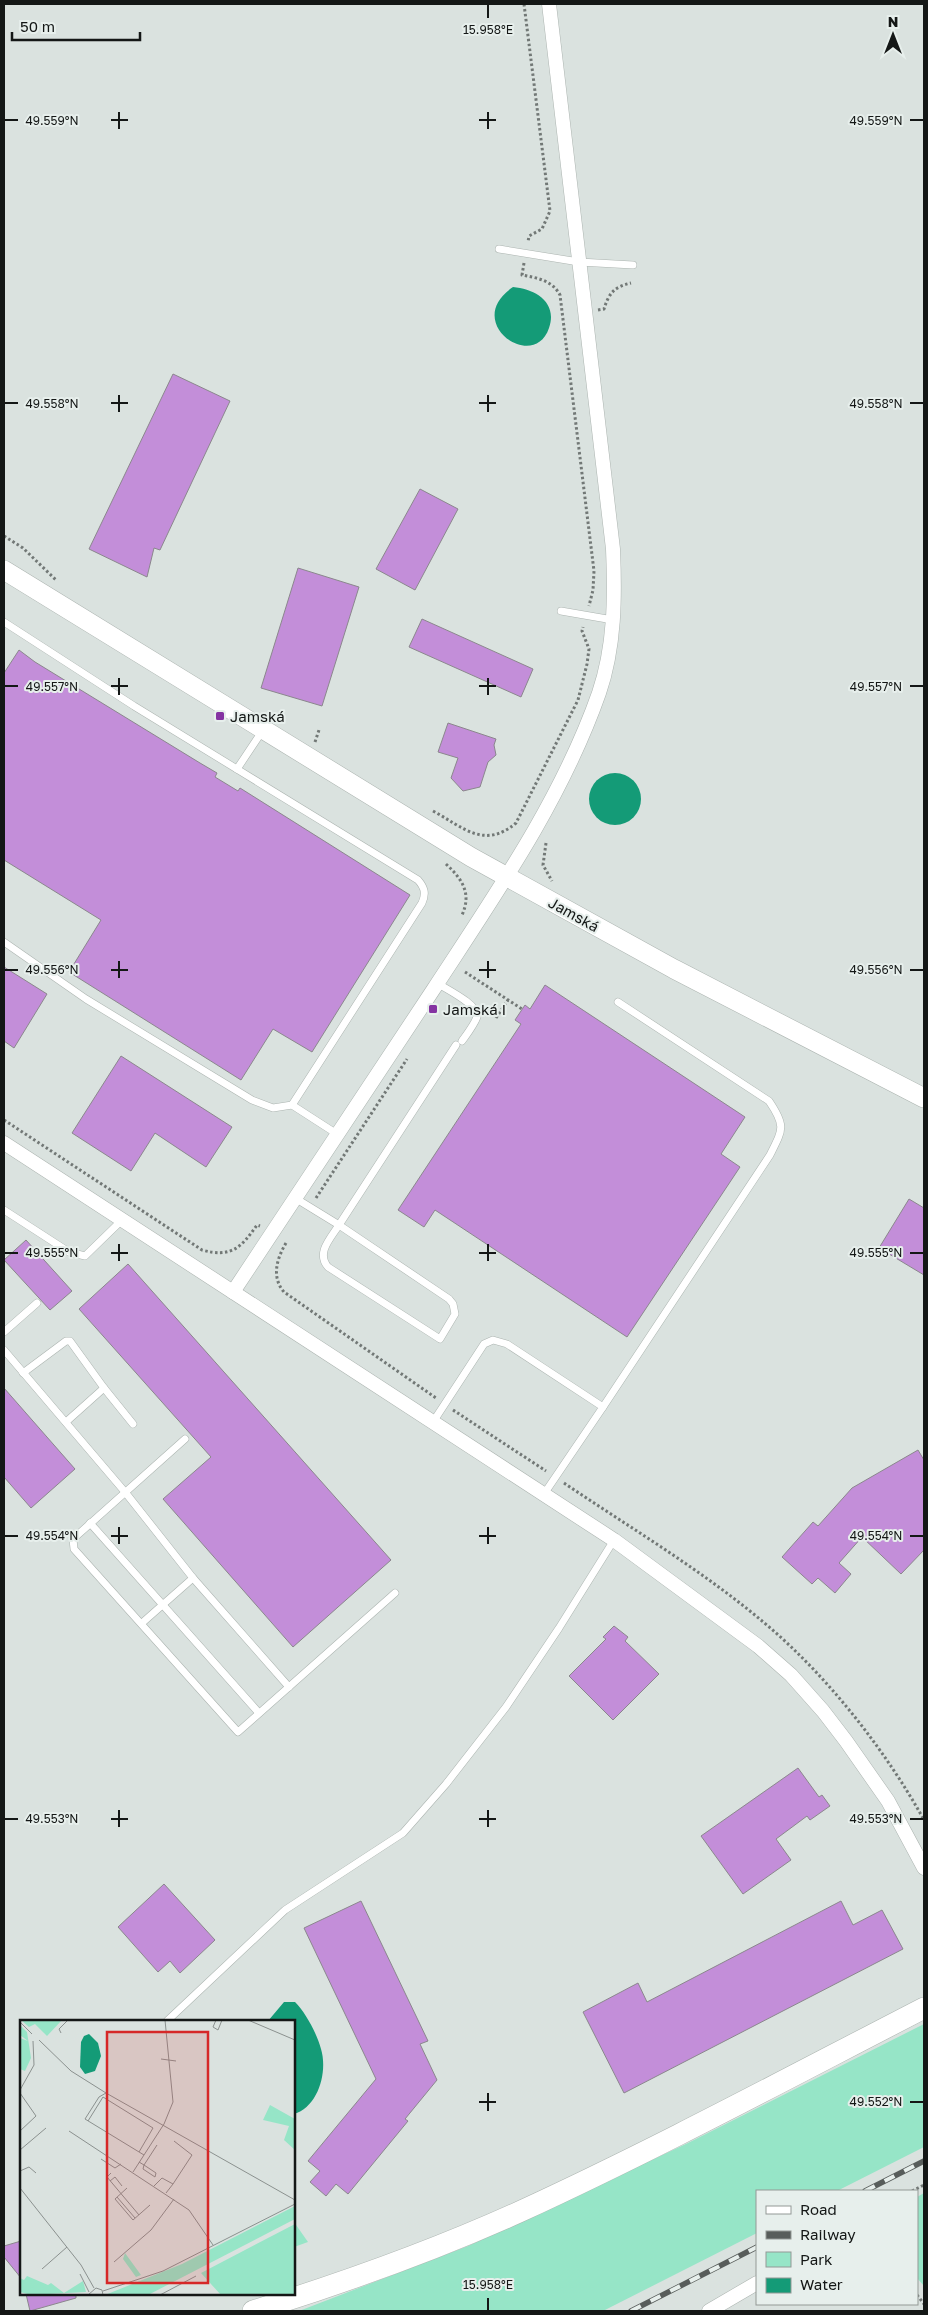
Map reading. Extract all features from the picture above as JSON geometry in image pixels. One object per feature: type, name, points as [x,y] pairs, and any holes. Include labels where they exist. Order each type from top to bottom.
[{"type":"main road","points":[[254,2311],[383,2267],[518,2212],[661,2143],[924,2008]]},
{"type":"street","points":[[233,1292],[507,878],[572,762],[599,691],[610,648],[613,620],[613,549],[548,4]]},
{"type":"street","name":"Jamská","points":[[4,570],[507,878],[674,969],[924,1098]]},
{"type":"street","points":[[4,1143],[614,1540],[704,1604],[758,1646],[791,1675],[823,1711],[888,1801],[924,1868]]},
{"type":"street","points":[[709,2311],[756,2284]]},
{"type":"lane","points":[[499,249],[579,262],[633,265]]},
{"type":"lane","points":[[561,611],[613,620]]},
{"type":"lane","points":[[4,622],[237,769],[418,880],[425,892],[422,903],[292,1105]]},
{"type":"lane","points":[[237,769],[263,730]]},
{"type":"lane","points":[[4,942],[86,999],[252,1100],[273,1108],[292,1105],[337,1134]]},
{"type":"lane","points":[[295,1198],[339,1225],[449,1299],[453,1304],[455,1314],[440,1339],[328,1267],[324,1262],[322,1253],[339,1225],[477,1017],[477,1011],[472,1005],[437,983]]},
{"type":"lane","points":[[544,1494],[770,1155],[782,1133],[780,1117],[769,1102],[618,1002]]},
{"type":"lane","points":[[4,1210],[68,1252],[85,1256],[122,1220]]},
{"type":"lane","points":[[4,1332],[37,1303]]},
{"type":"lane","points":[[433,1422],[484,1344],[493,1340],[507,1344],[603,1407]]},
{"type":"lane","points":[[23,1374],[66,1342],[70,1342],[133,1424]]},
{"type":"lane","points":[[4,1350],[125,1492],[193,1578],[289,1686]]},
{"type":"lane","points":[[66,1422],[104,1388]]},
{"type":"lane","points":[[185,1439],[73,1539],[74,1549],[142,1622],[238,1732],[395,1592]]},
{"type":"lane","points":[[90,1523],[259,1713]]},
{"type":"lane","points":[[167,2020],[284,1910],[403,1833],[446,1784],[506,1707],[559,1628],[614,1540]]},
{"type":"lane","points":[[142,1622],[193,1578]]},
{"type":"path","points":[[524,4],[550,211],[542,228],[529,236],[522,275],[550,282],[556,287],[560,295],[594,571],[593,590],[589,606]]},
{"type":"path","points":[[426,807],[481,836],[493,836],[506,832],[516,824],[578,700],[589,648],[582,631]]},
{"type":"path","points":[[319,730],[315,743],[322,748]]},
{"type":"path","points":[[547,841],[543,864],[554,884]]},
{"type":"path","points":[[440,860],[461,880],[466,889],[467,899],[460,921]]},
{"type":"path","points":[[452,992],[470,964]]},
{"type":"path","points":[[465,972],[522,1009]]},
{"type":"path","points":[[496,1018],[508,1000]]},
{"type":"path","points":[[310,1207],[408,1058]]},
{"type":"path","points":[[4,1120],[202,1250],[212,1253],[228,1253],[246,1240],[257,1225]]},
{"type":"path","points":[[286,1242],[291,1235]]},
{"type":"green space","points":[[924,2024],[924,2147],[839,2190],[756,2190],[756,2234],[603,2311],[299,2311],[468,2246],[688,2143]]},
{"type":"green space","points":[[924,2193],[924,2286],[918,2279],[918,2196]]},
{"type":"green space","points":[[295,2223],[308,2242],[295,2247]]},
{"type":"water","points":[[513,287],[521,288],[543,298],[550,311],[549,328],[541,341],[530,346],[517,344],[506,338],[498,327],[495,314],[499,301]]},
{"type":"water","points":[[615,773],[625,775],[633,781],[639,789],[641,799],[639,809],[633,817],[625,823],[615,825],[605,823],[597,817],[591,809],[589,799],[591,789],[597,781],[605,775]]},
{"type":"water","points":[[284,2002],[295,2002],[311,2024],[321,2049],[323,2068],[319,2088],[309,2104],[295,2114],[295,2020],[269,2020]]},
{"type":"building","points":[[173,374],[230,401],[160,550],[154,548],[147,577],[89,549]]},
{"type":"building","points":[[420,489],[458,509],[415,590],[376,569]]},
{"type":"building","points":[[298,568],[359,587],[322,706],[261,688]]},
{"type":"building","points":[[422,619],[533,669],[521,697],[409,647]]},
{"type":"building","points":[[19,650],[35,662],[217,773],[215,777],[238,791],[240,788],[410,895],[312,1052],[273,1029],[241,1080],[69,972],[101,920],[4,860],[4,673]]},
{"type":"building","points":[[448,723],[496,739],[494,745],[496,755],[488,762],[480,787],[463,791],[451,778],[458,758],[438,752]]},
{"type":"building","points":[[4,967],[47,994],[14,1048],[4,1041]]},
{"type":"building","points":[[545,985],[745,1117],[721,1154],[740,1167],[627,1337],[435,1210],[424,1227],[398,1210],[521,1024],[515,1020],[525,1005],[530,1009]]},
{"type":"building","points":[[121,1056],[232,1127],[206,1167],[155,1133],[131,1171],[72,1133]]},
{"type":"building","points":[[909,1199],[924,1208],[924,1275],[879,1248]]},
{"type":"building","points":[[26,1240],[72,1291],[50,1310],[4,1260]]},
{"type":"building","points":[[128,1264],[391,1560],[293,1647],[163,1499],[211,1457],[79,1309]]},
{"type":"building","points":[[4,1388],[75,1469],[31,1508],[4,1477]]},
{"type":"building","points":[[918,1450],[924,1460],[924,1550],[901,1574],[862,1537],[839,1563],[851,1574],[835,1593],[818,1578],[812,1584],[782,1557],[813,1522],[818,1526],[852,1488]]},
{"type":"building","points":[[614,1626],[628,1637],[625,1641],[659,1674],[613,1720],[569,1676],[606,1639],[603,1637]]},
{"type":"building","points":[[798,1768],[819,1797],[822,1795],[830,1806],[810,1820],[807,1816],[776,1839],[791,1860],[743,1894],[701,1836]]},
{"type":"building","points":[[164,1884],[215,1940],[180,1973],[170,1961],[158,1972],[118,1927]]},
{"type":"building","points":[[361,1901],[428,2041],[420,2044],[437,2080],[405,2119],[408,2121],[348,2194],[336,2184],[326,2196],[310,2182],[320,2171],[308,2161],[376,2079],[304,1928]]},
{"type":"building","points":[[841,1901],[853,1925],[882,1910],[903,1949],[624,2093],[583,2012],[638,1983],[647,2002]]},
{"type":"building","points":[[20,2241],[20,2277],[4,2257],[4,2246]]},
{"type":"building","points":[[26,2295],[76,2295],[76,2298],[30,2311]]},
{"type":"railway","points":[[867,2190],[924,2161]]},
{"type":"railway","points":[[631,2311],[756,2248]]},
{"type":"place","name":"Jamská","points":[[220,716]]},
{"type":"place","name":"Jamská I","points":[[433,1009]]}]
